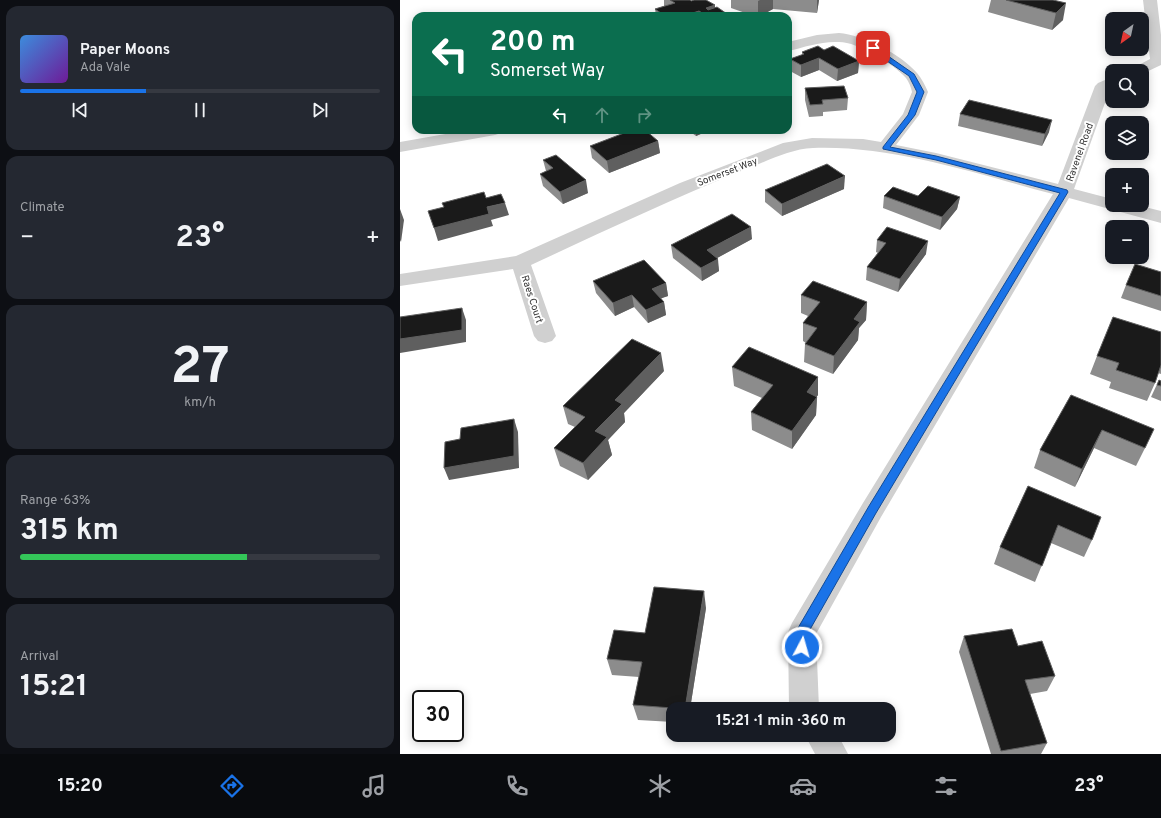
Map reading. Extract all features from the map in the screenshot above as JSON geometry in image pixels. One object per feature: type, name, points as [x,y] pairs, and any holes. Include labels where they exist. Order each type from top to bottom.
[{"type":"street","points":[[1149,66],[1158,61],[1150,0]]},
{"type":"street","points":[[792,46],[831,38],[847,38],[862,42],[912,75],[920,92],[912,115],[885,148]]},
{"type":"street","name":"Ravenel Road","points":[[804,702],[802,632],[872,510],[1064,192],[1103,86],[1105,85]]},
{"type":"street","points":[[400,147],[473,134]]},
{"type":"street","name":"Somerset Way","points":[[400,280],[520,262],[686,187],[789,147],[812,143],[862,144],[936,158],[1105,202]]},
{"type":"street","points":[[1142,212],[1161,217]]},
{"type":"street","name":"Raes Court","points":[[520,262],[545,336]]},
{"type":"street","points":[[824,742],[832,754]]},
{"type":"building","points":[[670,0],[706,0],[715,5],[706,8],[708,10],[717,7],[724,12],[659,12],[655,9],[675,3]]},
{"type":"building","points":[[1006,0],[1053,0],[1066,3],[1056,13]]},
{"type":"building","points":[[818,46],[824,50],[833,46],[859,61],[838,69],[819,58],[801,65],[792,60],[792,58],[804,54],[802,52]]},
{"type":"building","points":[[844,86],[848,98],[822,100],[823,104],[810,105],[805,88]]},
{"type":"building","points":[[969,100],[1052,120],[1045,134],[960,114]]},
{"type":"building","points":[[622,134],[650,134],[658,141],[607,161],[590,146]]},
{"type":"building","points":[[556,155],[586,180],[560,192],[540,174],[553,168],[543,160]]},
{"type":"building","points":[[827,164],[845,176],[782,204],[765,190]]},
{"type":"building","points":[[928,186],[960,197],[942,217],[884,196],[893,187],[918,196]]},
{"type":"building","points":[[484,192],[486,198],[501,194],[505,203],[487,207],[489,214],[434,228],[428,211],[444,207],[442,203]]},
{"type":"building","points":[[732,214],[751,227],[707,250],[718,259],[701,268],[671,245]]},
{"type":"building","points":[[887,227],[928,241],[900,279],[867,267],[886,243],[877,240]]},
{"type":"building","points":[[644,260],[666,283],[652,289],[664,302],[646,310],[632,295],[613,303],[593,281]]},
{"type":"building","points":[[1135,264],[1161,272],[1161,296],[1126,285]]},
{"type":"building","points":[[813,281],[867,302],[854,319],[860,322],[834,356],[805,344],[817,328],[803,323],[820,302],[801,295]]},
{"type":"building","points":[[462,308],[462,330],[400,339],[400,317]]},
{"type":"building","points":[[1113,317],[1161,332],[1161,365],[1155,383],[1116,370],[1119,363],[1097,356]]},
{"type":"building","points":[[632,339],[661,353],[615,400],[622,404],[595,431],[607,437],[583,463],[554,448],[585,417],[563,406]]},
{"type":"building","points":[[749,347],[818,377],[807,392],[817,397],[792,431],[751,412],[773,385],[732,367]]},
{"type":"building","points":[[1159,380],[1161,381],[1161,386],[1157,385]]},
{"type":"building","points":[[1071,395],[1154,429],[1145,448],[1102,430],[1082,469],[1040,450]]},
{"type":"building","points":[[514,419],[514,456],[444,468],[445,442],[460,439],[461,428]]},
{"type":"building","points":[[1028,486],[1101,517],[1092,540],[1058,525],[1042,566],[1000,547]]},
{"type":"building","points":[[654,587],[704,591],[686,702],[666,702],[666,708],[633,705],[642,662],[607,659],[614,630],[645,633]]},
{"type":"building","points":[[1012,629],[1018,646],[1042,641],[1055,676],[1025,680],[1047,743],[1001,751],[964,636]]},
{"type":"route","points":[[802,647],[802,632],[872,510],[1064,192],[936,158],[885,148],[912,115],[920,92],[912,75],[873,48]]}]
